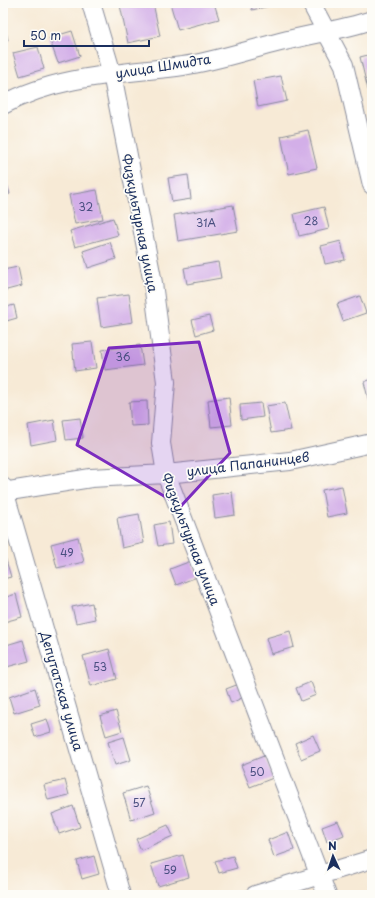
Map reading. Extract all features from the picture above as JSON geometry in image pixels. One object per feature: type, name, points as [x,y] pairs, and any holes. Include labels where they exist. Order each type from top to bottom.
[{"type":"street","name":"Физкультурная улица","points":[[91,3],[112,74],[152,283],[166,382],[161,443],[166,474],[327,895]]},
{"type":"street","points":[[311,3],[328,32],[344,65],[372,185]]},
{"type":"street","name":"улица Шмидта","points":[[3,105],[16,98],[70,81],[185,65],[298,37],[328,32],[372,20]]},
{"type":"street","name":"улица Папанинцев","points":[[3,490],[91,478],[166,474],[290,461],[372,443]]},
{"type":"street","name":"Депутатская улица","points":[[3,490],[121,895]]},
{"type":"street","points":[[255,895],[372,859]]},
{"type":"highlighted area","points":[[199,342],[230,453],[181,506],[77,445],[109,348]]},
{"type":"building","points":[[130,3],[153,3],[160,36],[128,43],[120,5]]},
{"type":"building","points":[[170,3],[214,3],[219,19],[178,30]]},
{"type":"building","points":[[251,3],[274,3],[274,5],[252,10]]},
{"type":"building","points":[[3,20],[8,40],[3,41]]},
{"type":"building","points":[[72,31],[80,56],[58,63],[49,38]]},
{"type":"building","points":[[38,47],[44,69],[20,76],[13,53]]},
{"type":"building","points":[[372,54],[372,89],[368,90],[360,57]]},
{"type":"building","points":[[281,76],[287,101],[258,107],[253,81]]},
{"type":"building","points":[[308,130],[317,168],[289,174],[281,136]]},
{"type":"building","points":[[3,171],[10,194],[3,196]]},
{"type":"building","points":[[188,175],[191,199],[172,202],[168,178]]},
{"type":"building","points":[[97,190],[103,219],[75,224],[69,195]]},
{"type":"building","points":[[233,205],[238,231],[178,241],[174,215]]},
{"type":"building","points":[[324,207],[329,229],[299,236],[294,214]]},
{"type":"building","points":[[113,218],[118,235],[75,247],[70,231]]},
{"type":"building","points":[[341,241],[345,260],[325,264],[321,246]]},
{"type":"building","points":[[110,242],[116,259],[88,268],[83,251]]},
{"type":"building","points":[[218,262],[221,278],[187,284],[184,268]]},
{"type":"building","points":[[18,267],[22,286],[3,291],[3,270]]},
{"type":"building","points":[[129,294],[133,322],[101,327],[97,298]]},
{"type":"building","points":[[360,296],[366,313],[343,321],[337,304]]},
{"type":"building","points":[[14,305],[17,318],[3,322],[3,308]]},
{"type":"building","points":[[209,316],[213,330],[196,335],[192,320]]},
{"type":"building","points":[[92,342],[96,368],[75,371],[72,344]]},
{"type":"building","points":[[140,345],[143,365],[105,370],[102,350]]},
{"type":"building","points":[[372,379],[372,401],[369,402],[364,382]]},
{"type":"building","points":[[229,397],[232,425],[211,427],[208,400]]},
{"type":"building","points":[[147,401],[148,425],[131,426],[129,402]]},
{"type":"building","points":[[261,403],[263,417],[241,420],[240,405]]},
{"type":"building","points":[[285,403],[291,430],[271,433],[266,406]]},
{"type":"building","points":[[80,418],[83,438],[66,440],[63,420]]},
{"type":"building","points":[[54,420],[57,440],[31,445],[28,425]]},
{"type":"building","points":[[342,486],[347,513],[327,517],[322,490]]},
{"type":"building","points":[[232,492],[235,515],[215,518],[212,495]]},
{"type":"building","points":[[139,514],[144,543],[122,548],[117,518]]},
{"type":"building","points":[[169,522],[172,544],[158,546],[154,525]]},
{"type":"building","points":[[78,537],[84,562],[57,568],[51,544]]},
{"type":"building","points":[[3,550],[11,577],[3,579]]},
{"type":"building","points":[[191,561],[197,577],[176,585],[170,569]]},
{"type":"building","points":[[16,594],[22,617],[4,622],[3,598]]},
{"type":"building","points":[[92,603],[95,619],[76,623],[72,607]]},
{"type":"building","points":[[290,631],[294,647],[271,654],[266,638]]},
{"type":"building","points":[[23,640],[29,661],[3,668],[3,646]]},
{"type":"building","points":[[109,649],[117,679],[91,686],[83,656]]},
{"type":"building","points":[[311,682],[316,695],[301,701],[296,688]]},
{"type":"building","points":[[239,684],[244,697],[231,703],[226,689]]},
{"type":"building","points":[[35,688],[40,705],[14,713],[9,697]]},
{"type":"building","points":[[116,711],[122,731],[106,736],[100,716]]},
{"type":"building","points":[[47,719],[51,732],[35,737],[31,724]]},
{"type":"building","points":[[313,735],[320,751],[301,759],[295,743]]},
{"type":"building","points":[[124,737],[131,760],[115,765],[108,742]]},
{"type":"building","points":[[264,756],[273,778],[250,787],[241,765]]},
{"type":"building","points":[[65,780],[69,795],[48,800],[44,785]]},
{"type":"building","points":[[146,786],[155,812],[131,820],[123,793]]},
{"type":"building","points":[[73,806],[80,827],[59,834],[52,814]]},
{"type":"building","points":[[338,821],[344,835],[327,842],[322,827]]},
{"type":"building","points":[[168,825],[173,836],[141,850],[136,839]]},
{"type":"building","points":[[288,832],[294,850],[274,857],[268,840]]},
{"type":"building","points":[[183,855],[189,877],[158,886],[151,864]]},
{"type":"building","points":[[94,856],[99,874],[82,879],[77,861]]},
{"type":"building","points":[[233,856],[237,868],[219,873],[215,861]]}]
